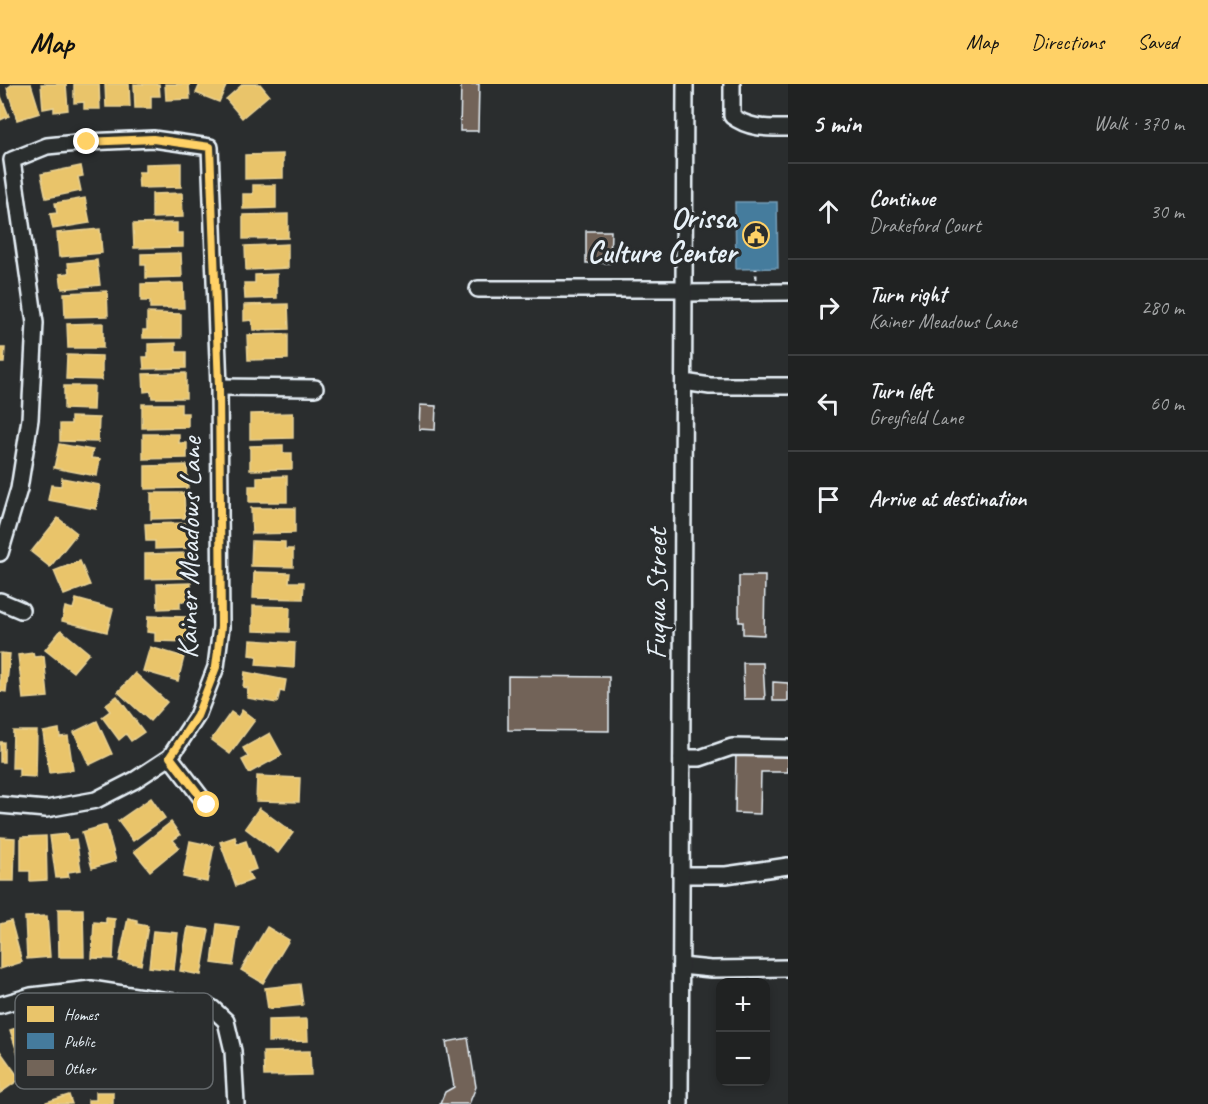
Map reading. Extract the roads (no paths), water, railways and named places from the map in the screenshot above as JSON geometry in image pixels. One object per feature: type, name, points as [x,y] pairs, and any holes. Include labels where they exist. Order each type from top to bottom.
[{"type":"street","name":"Fuqua Street","points":[[680,1104],[685,84]]},
{"type":"street","points":[[732,84],[732,116],[740,123],[756,128],[788,128]]},
{"type":"street","name":"Kainer Meadows Lane","points":[[0,553],[19,489],[30,419],[35,323],[12,160],[48,146],[87,142],[153,139],[210,147],[219,387],[221,627],[216,667],[197,716],[170,757],[135,780],[96,800],[46,809],[0,805]]},
{"type":"street","points":[[478,289],[788,292]]},
{"type":"street","points":[[684,382],[710,386],[788,386]]},
{"type":"street","points":[[219,387],[315,388]]},
{"type":"street","points":[[0,601],[21,610]]},
{"type":"street","points":[[682,758],[700,759],[732,747],[788,748]]},
{"type":"street","points":[[170,757],[207,805]]},
{"type":"street","points":[[681,875],[726,875],[788,866]]},
{"type":"street","points":[[681,966],[711,969],[788,968]]},
{"type":"street","points":[[57,993],[91,989],[116,993]]},
{"type":"street","points":[[0,1005],[15,1001]]},
{"type":"street","points":[[213,1009],[226,1021],[233,1051],[236,1104]]},
{"type":"place","name":"Orissa Culture Center","points":[[756,235]]}]
